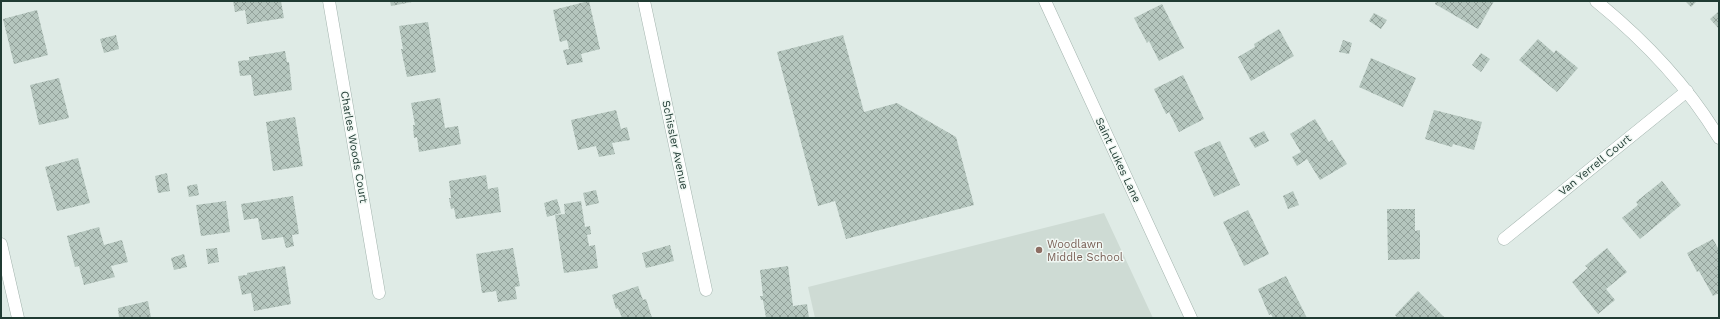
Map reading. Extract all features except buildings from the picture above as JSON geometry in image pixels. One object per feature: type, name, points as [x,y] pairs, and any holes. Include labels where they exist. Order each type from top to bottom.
[{"type":"street","name":"Charles Woods Court","points":[[329,1],[379,293]]},
{"type":"street","name":"Schissler Avenue","points":[[644,1],[706,290]]},
{"type":"street","name":"Saint Lukes Lane","points":[[1045,1],[1191,318]]},
{"type":"street","points":[[1596,1],[1619,20],[1656,56],[1687,92],[1719,138]]},
{"type":"street","name":"Van Yerrell Court","points":[[1504,239],[1687,92]]},
{"type":"street","points":[[1,244],[18,318]]},
{"type":"shaded area","name":"Woodlawn Middle School","points":[[1104,213],[1153,318],[815,318],[808,287]]},
{"type":"place","name":"Woodlawn Middle School","points":[[1039,250]]}]
